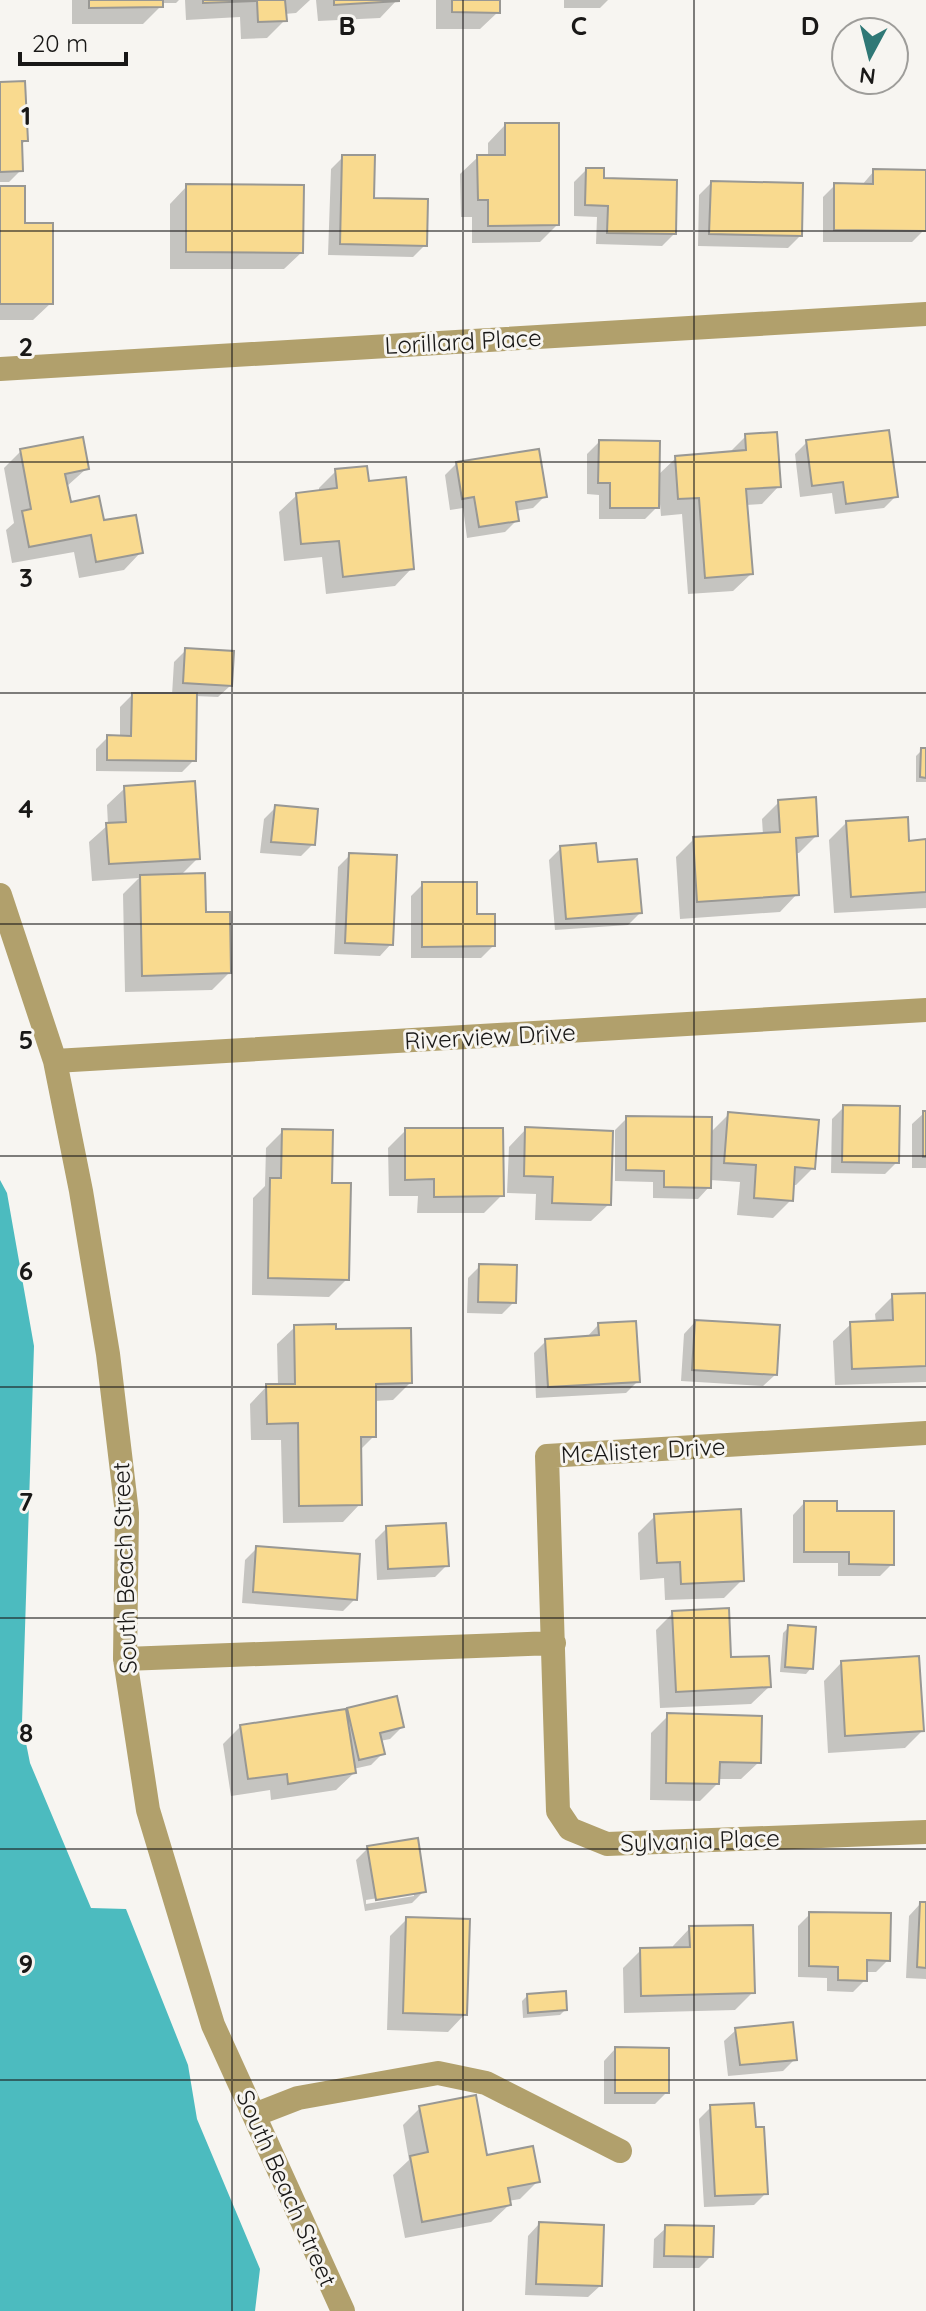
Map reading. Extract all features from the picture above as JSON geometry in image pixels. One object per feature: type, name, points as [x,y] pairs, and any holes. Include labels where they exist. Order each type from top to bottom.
[{"type":"street","name":"Lorillard Place","points":[[0,369],[926,314]]},
{"type":"street","name":"South Beach Street","points":[[0,895],[55,1061],[81,1191],[108,1354],[125,1498],[125,1659],[148,1810],[213,2025],[343,2311]]},
{"type":"street","name":"Riverview Drive","points":[[55,1061],[926,1010]]},
{"type":"street","name":"McAlister Drive","points":[[554,1643],[547,1456],[926,1433]]},
{"type":"street","points":[[125,1659],[554,1643]]},
{"type":"street","name":"Sylvania Place","points":[[554,1643],[558,1811],[570,1829],[607,1844],[926,1832]]},
{"type":"street","points":[[254,2115],[298,2098],[438,2073],[486,2083],[620,2151]]},
{"type":"water","points":[[0,1180],[7,1193],[34,1346],[22,1723],[30,1763],[91,1908],[126,1909],[188,2065],[197,2119],[260,2269],[255,2311],[0,2311]]},
{"type":"building","points":[[89,0],[163,0],[163,7],[89,8]]},
{"type":"building","points":[[203,0],[285,0],[287,21],[258,22],[257,1],[203,3]]},
{"type":"building","points":[[334,0],[399,0],[399,1],[334,5]]},
{"type":"building","points":[[452,0],[500,0],[500,13],[452,12]]},
{"type":"building","points":[[25,81],[28,141],[22,141],[23,171],[0,172],[0,82]]},
{"type":"building","points":[[505,123],[559,123],[559,225],[488,226],[488,200],[478,200],[477,155],[505,155]]},
{"type":"building","points":[[342,155],[375,155],[374,198],[428,199],[427,246],[340,244]]},
{"type":"building","points":[[586,168],[604,168],[604,178],[677,180],[676,234],[607,233],[608,206],[585,205]]},
{"type":"building","points":[[873,169],[926,170],[926,231],[834,230],[834,183],[873,184]]},
{"type":"building","points":[[711,181],[803,183],[802,236],[709,234]]},
{"type":"building","points":[[186,184],[304,185],[303,253],[186,252]]},
{"type":"building","points":[[0,186],[25,186],[25,223],[53,223],[53,304],[0,304]]},
{"type":"building","points":[[889,430],[898,497],[846,504],[843,482],[812,486],[806,440]]},
{"type":"building","points":[[777,432],[781,487],[746,489],[753,574],[705,578],[699,498],[678,499],[675,456],[746,450],[745,434]]},
{"type":"building","points":[[83,437],[89,469],[65,474],[71,502],[99,496],[104,520],[136,515],[143,553],[96,562],[91,535],[29,547],[22,511],[31,509],[20,449]]},
{"type":"building","points":[[599,440],[660,441],[659,508],[610,508],[610,483],[598,483]]},
{"type":"building","points":[[539,449],[547,497],[516,502],[519,521],[479,527],[474,497],[462,499],[456,462]]},
{"type":"building","points":[[367,466],[369,481],[406,477],[414,569],[343,577],[339,541],[301,544],[296,493],[337,488],[335,469]]},
{"type":"building","points":[[185,648],[234,651],[232,686],[183,683]]},
{"type":"building","points":[[132,693],[197,693],[196,761],[107,760],[107,735],[131,736]]},
{"type":"building","points":[[921,748],[926,748],[926,778],[920,777]]},
{"type":"building","points":[[195,781],[200,859],[109,864],[106,823],[126,822],[124,786]]},
{"type":"building","points":[[816,797],[818,836],[796,838],[799,895],[697,902],[693,837],[780,832],[778,800]]},
{"type":"building","points":[[275,805],[318,809],[315,845],[271,842]]},
{"type":"building","points":[[908,817],[909,841],[926,839],[926,892],[851,897],[846,821]]},
{"type":"building","points":[[596,843],[598,862],[637,859],[642,913],[566,919],[560,846]]},
{"type":"building","points":[[349,853],[397,855],[393,945],[345,943]]},
{"type":"building","points":[[205,873],[206,912],[230,912],[231,973],[142,976],[140,875]]},
{"type":"building","points":[[422,882],[477,882],[477,914],[495,914],[495,946],[422,947]]},
{"type":"building","points":[[843,1105],[900,1106],[899,1163],[842,1162]]},
{"type":"building","points":[[923,1111],[926,1111],[926,1157],[923,1157]]},
{"type":"building","points":[[728,1112],[819,1120],[815,1169],[795,1167],[793,1201],[754,1198],[756,1165],[724,1163]]},
{"type":"building","points":[[626,1116],[712,1117],[711,1188],[664,1187],[664,1171],[626,1170]]},
{"type":"building","points":[[525,1127],[613,1131],[611,1205],[552,1203],[553,1177],[524,1176]]},
{"type":"building","points":[[405,1128],[503,1128],[504,1196],[434,1197],[434,1179],[405,1180]]},
{"type":"building","points":[[282,1129],[333,1130],[332,1183],[351,1183],[349,1280],[268,1278],[270,1178],[281,1178]]},
{"type":"building","points":[[479,1264],[517,1265],[516,1303],[478,1302]]},
{"type":"building","points":[[926,1293],[926,1366],[852,1369],[850,1322],[893,1320],[892,1294]]},
{"type":"building","points":[[695,1320],[780,1325],[777,1375],[692,1370]]},
{"type":"building","points":[[636,1321],[640,1382],[548,1387],[545,1339],[599,1335],[598,1323]]},
{"type":"building","points":[[336,1324],[336,1329],[411,1328],[412,1383],[376,1384],[376,1437],[361,1437],[362,1505],[299,1506],[298,1423],[267,1424],[266,1384],[295,1384],[294,1325]]},
{"type":"building","points":[[804,1501],[837,1501],[837,1511],[894,1511],[894,1565],[849,1564],[849,1552],[804,1552]]},
{"type":"building","points":[[741,1509],[744,1581],[681,1584],[680,1562],[657,1563],[654,1514]]},
{"type":"building","points":[[446,1523],[449,1566],[388,1569],[386,1526]]},
{"type":"building","points":[[256,1546],[360,1554],[357,1600],[253,1592]]},
{"type":"building","points":[[729,1608],[731,1657],[769,1656],[771,1687],[676,1692],[672,1611]]},
{"type":"building","points":[[788,1625],[816,1627],[813,1669],[785,1667]]},
{"type":"building","points":[[919,1656],[924,1731],[845,1736],[841,1661]]},
{"type":"building","points":[[397,1696],[404,1727],[380,1733],[385,1754],[359,1760],[347,1708]]},
{"type":"building","points":[[346,1709],[356,1773],[288,1784],[287,1774],[248,1779],[240,1725]]},
{"type":"building","points":[[667,1713],[762,1716],[761,1763],[720,1762],[719,1784],[666,1783]]},
{"type":"building","points":[[418,1838],[426,1892],[376,1900],[367,1846]]},
{"type":"building","points":[[920,1902],[926,1902],[926,1968],[917,1967]]},
{"type":"building","points":[[809,1912],[891,1913],[890,1961],[867,1960],[867,1981],[838,1980],[838,1967],[809,1966]]},
{"type":"building","points":[[406,1917],[470,1919],[467,2015],[403,2013]]},
{"type":"building","points":[[753,1925],[755,1993],[641,1996],[640,1948],[690,1947],[689,1926]]},
{"type":"building","points":[[566,1991],[567,2010],[528,2013],[527,1994]]},
{"type":"building","points":[[793,2022],[797,2060],[740,2065],[735,2028]]},
{"type":"building","points":[[615,2047],[669,2048],[669,2093],[615,2093]]},
{"type":"building","points":[[476,2095],[487,2155],[533,2146],[540,2182],[508,2188],[511,2205],[422,2222],[410,2156],[428,2152],[419,2106]]},
{"type":"building","points":[[754,2103],[756,2127],[764,2127],[768,2194],[715,2196],[710,2105]]},
{"type":"building","points":[[539,2222],[604,2225],[602,2286],[536,2284]]},
{"type":"building","points":[[665,2225],[714,2226],[713,2257],[664,2256]]}]
